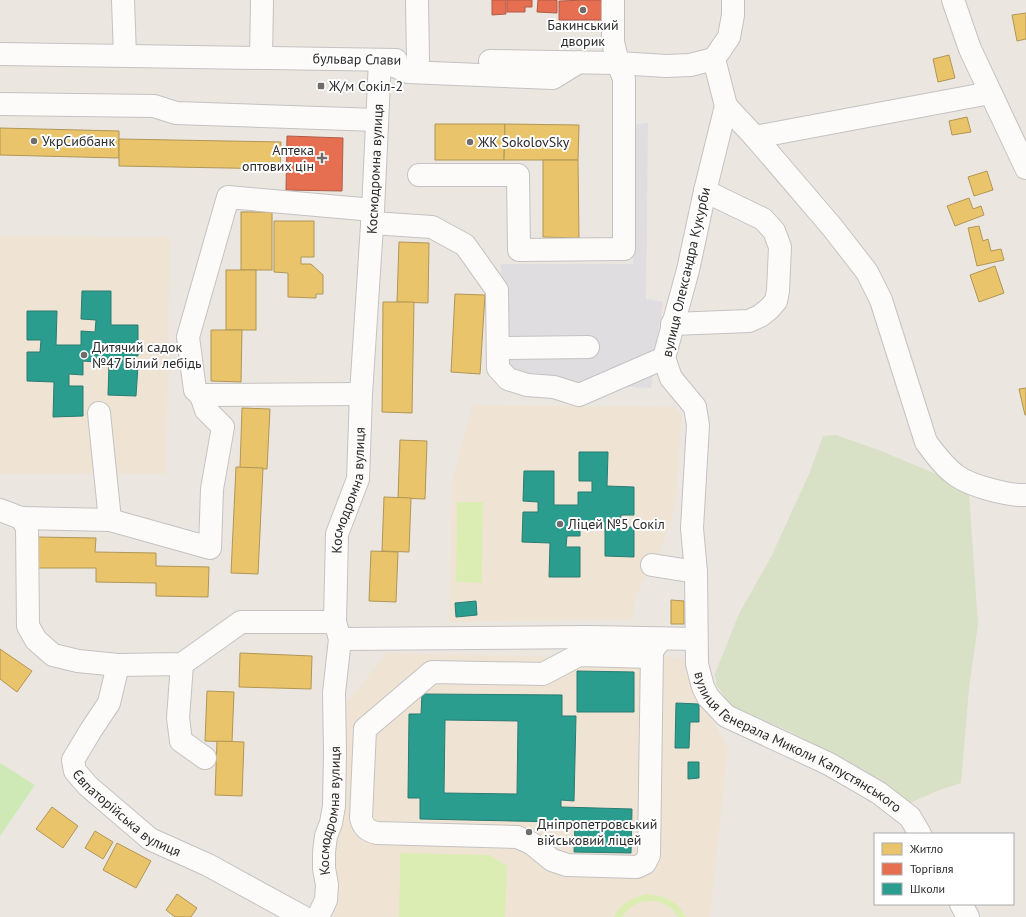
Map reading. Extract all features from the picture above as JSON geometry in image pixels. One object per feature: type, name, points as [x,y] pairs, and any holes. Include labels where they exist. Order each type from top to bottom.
[{"type":"street","points":[[123,0],[125,55]]},
{"type":"street","points":[[261,58],[262,0]]},
{"type":"street","points":[[417,0],[418,60]]},
{"type":"street","points":[[419,175],[518,175],[519,250],[624,249],[624,79],[613,42],[613,0]]},
{"type":"street","points":[[714,59],[729,37],[733,15],[733,0]]},
{"type":"street","points":[[953,0],[970,50],[1026,168]]},
{"type":"street","name":"бульвар Слави","points":[[0,54],[579,62],[666,66],[690,65],[714,59]]},
{"type":"street","name":"вулиця Олександра Кукурби","points":[[696,639],[696,572],[692,528],[698,425],[694,407],[671,378],[664,358],[672,324],[688,270],[705,191],[726,106],[714,59]]},
{"type":"street","points":[[380,60],[408,72],[553,78],[579,62]]},
{"type":"street","name":"Космодромна вулиця","points":[[318,917],[326,900],[327,884],[324,868],[324,852],[326,836],[331,822],[334,806],[335,752],[341,697],[338,630],[337,534],[358,479],[361,394],[373,216],[380,60]]},
{"type":"street","points":[[755,137],[990,92]]},
{"type":"street","points":[[0,104],[154,106],[176,112],[377,120]]},
{"type":"street","points":[[726,106],[755,137],[832,227],[867,272],[881,300],[926,442],[940,460],[958,477],[990,490],[1026,495]]},
{"type":"street","points":[[672,324],[749,321],[760,316],[776,301],[778,291],[780,246],[774,231],[763,219],[705,191]]},
{"type":"street","points":[[0,510],[21,518],[110,520],[210,548],[212,490],[223,427],[206,410],[201,395],[195,390],[188,337],[228,197],[373,216],[432,227],[465,245],[497,290],[498,368],[508,379],[526,385],[554,387],[579,395],[664,358]]},
{"type":"street","points":[[498,348],[588,347]]},
{"type":"street","points":[[201,395],[361,394]]},
{"type":"street","points":[[99,413],[110,520]]},
{"type":"street","points":[[21,518],[27,527],[28,626],[36,640],[53,654],[78,661],[118,665],[182,664],[241,622],[338,630],[588,638],[656,648]]},
{"type":"street","points":[[652,566],[696,572]]},
{"type":"street","points":[[656,648],[649,855],[645,863],[637,866],[567,865],[552,860],[531,843],[517,837],[377,833],[370,832],[362,824],[365,729],[432,672],[542,674],[580,655],[656,648],[696,639]]},
{"type":"street","name":"вулиця Генерала Миколи Капустянського","points":[[696,639],[697,664],[703,687],[715,706],[726,716],[829,764],[879,793],[910,817],[919,833]]},
{"type":"street","points":[[182,664],[178,718],[182,741],[205,758]]},
{"type":"street","name":"Євпаторійська вулиця","points":[[118,665],[109,703],[73,760],[76,771],[88,786],[150,839],[208,865],[303,917]]},
{"type":"street","points":[[962,905],[968,917]]},
{"type":"shaded area","points":[[648,123],[646,299],[663,302],[651,388],[500,380],[501,264],[633,264],[632,125]]},
{"type":"shaded area","name":"Дитячий садок №47 Білий лебідь","points":[[0,236],[170,237],[166,474],[0,474]]},
{"type":"shaded area","name":"Ліцей №5 Сокіл","points":[[473,405],[676,407],[681,416],[676,503],[663,545],[636,595],[633,616],[630,620],[449,622],[452,480]]},
{"type":"shaded area","name":"Дніпропетровський військовий ліцей","points":[[387,653],[559,657],[659,655],[685,660],[686,673],[728,748],[710,917],[334,917],[343,707]]},
{"type":"green space","points":[[836,435],[881,451],[960,484],[969,495],[978,624],[969,688],[961,783],[939,790],[910,803],[852,765],[789,731],[732,707],[717,686],[715,674],[739,614],[772,555],[810,472],[823,436]]},
{"type":"green space","points":[[457,502],[483,502],[482,583],[456,582]]},
{"type":"green space","points":[[0,763],[35,785],[0,836]]},
{"type":"green space","points":[[400,853],[489,855],[507,866],[505,917],[399,917]]},
{"type":"green space","points":[[647,894],[670,900],[679,907],[686,917],[678,917],[675,912],[665,905],[654,901],[647,901],[634,905],[622,917],[614,917],[623,904]]},
{"type":"building: Житло","points":[[1026,13],[1026,39],[1017,41],[1012,15]]},
{"type":"building: Житло","points":[[949,55],[955,78],[938,82],[933,59]]},
{"type":"building: Житло","points":[[967,117],[971,132],[952,135],[949,121]]},
{"type":"building: Житло","name":"ЖК SokolovSky","points":[[435,124],[505,124],[504,160],[435,160]]},
{"type":"building: Житло","points":[[505,124],[579,125],[578,160],[504,160]]},
{"type":"building: Житло","points":[[0,128],[119,131],[119,158],[0,155]]},
{"type":"building: Житло","points":[[119,139],[281,142],[280,169],[119,166]]},
{"type":"building: Житло","points":[[543,160],[578,160],[579,238],[543,237]]},
{"type":"building: Житло","points":[[987,171],[993,190],[974,196],[968,177]]},
{"type":"building: Житло","points":[[969,198],[973,209],[981,206],[984,215],[955,226],[947,206]]},
{"type":"building: Житло","points":[[241,212],[272,212],[272,270],[241,270]]},
{"type":"building: Житло","points":[[274,221],[314,221],[314,257],[301,257],[301,264],[311,264],[323,275],[323,294],[316,294],[316,298],[288,297],[288,273],[274,272]]},
{"type":"building: Житло","points":[[979,226],[983,241],[988,239],[991,251],[1001,249],[1004,260],[977,266],[968,228]]},
{"type":"building: Житло","points":[[399,242],[429,243],[428,303],[397,302]]},
{"type":"building: Житло","points":[[995,266],[1004,293],[979,302],[970,275]]},
{"type":"building: Житло","points":[[226,270],[256,270],[256,330],[226,330]]},
{"type":"building: Житло","points":[[455,294],[485,295],[480,374],[451,372]]},
{"type":"building: Житло","points":[[383,302],[414,302],[412,413],[382,412]]},
{"type":"building: Житло","points":[[211,330],[242,330],[241,382],[211,381]]},
{"type":"building: Житло","points":[[1026,388],[1026,415],[1025,415],[1019,389]]},
{"type":"building: Житло","points":[[242,408],[270,409],[267,469],[240,468]]},
{"type":"building: Житло","points":[[400,440],[427,441],[425,499],[398,498]]},
{"type":"building: Житло","points":[[236,467],[263,468],[258,574],[231,573]]},
{"type":"building: Житло","points":[[384,497],[411,498],[409,552],[382,551]]},
{"type":"building: Житло","points":[[37,537],[96,538],[95,552],[156,553],[156,566],[209,567],[208,597],[156,596],[156,583],[96,582],[96,568],[36,568]]},
{"type":"building: Житло","points":[[371,551],[398,552],[396,602],[369,601]]},
{"type":"building: Житло","points":[[671,600],[684,601],[684,624],[671,624]]},
{"type":"building: Житло","points":[[0,649],[32,671],[17,692],[0,679]]},
{"type":"building: Житло","points":[[240,653],[312,656],[311,689],[239,687]]},
{"type":"building: Житло","points":[[207,691],[234,692],[232,742],[205,741]]},
{"type":"building: Житло","points":[[217,741],[244,742],[242,796],[215,795]]},
{"type":"building: Житло","points":[[52,807],[78,826],[63,848],[36,829]]},
{"type":"building: Житло","points":[[95,831],[113,842],[103,859],[85,848]]},
{"type":"building: Житло","points":[[117,843],[151,861],[136,888],[103,870]]},
{"type":"building: Житло","points":[[177,894],[197,908],[191,917],[175,917],[166,910]]},
{"type":"building: Торгівля","points":[[492,0],[506,0],[506,14],[492,15]]},
{"type":"building: Торгівля","points":[[507,0],[532,0],[532,7],[525,7],[525,12],[507,12]]},
{"type":"building: Торгівля","points":[[538,0],[557,0],[557,13],[537,12]]},
{"type":"building: Торгівля","name":"Бакинський дворик","points":[[606,0],[606,20],[559,20],[559,1]]},
{"type":"building: Торгівля","points":[[287,136],[343,138],[342,191],[286,190]]},
{"type":"building: Школи","points":[[82,291],[111,291],[111,325],[138,325],[138,356],[125,356],[124,366],[138,366],[136,396],[108,395],[109,363],[83,361],[83,375],[69,374],[69,386],[83,386],[83,416],[53,417],[54,382],[27,381],[27,352],[40,352],[41,340],[27,340],[27,311],[57,311],[56,345],[81,345],[81,331],[95,332],[96,320],[81,319]]},
{"type":"building: Школи","points":[[579,452],[608,452],[607,486],[634,487],[634,515],[621,515],[621,527],[634,527],[634,557],[605,556],[605,522],[580,521],[580,536],[567,536],[566,547],[580,547],[580,577],[549,577],[550,543],[522,542],[523,512],[538,512],[538,502],[523,501],[524,471],[554,471],[554,505],[578,505],[578,492],[592,492],[592,481],[579,481]]},
{"type":"building: Школи","points":[[476,601],[477,615],[456,617],[455,603]]},
{"type":"building: Школи","points":[[577,671],[634,672],[634,712],[577,712]]},
{"type":"building: Школи","points":[[422,694],[562,695],[562,716],[576,716],[574,801],[561,800],[561,807],[632,809],[631,853],[574,852],[575,821],[420,819],[420,798],[408,798],[409,714],[421,714]],"holes":[[[445,720],[518,721],[517,794],[444,793]]]},
{"type":"building: Школи","points":[[676,703],[699,704],[699,722],[690,722],[689,748],[675,748]]},
{"type":"building: Школи","points":[[688,762],[699,762],[699,778],[688,779]]},
{"type":"place","name":"Бакинський дворик","points":[[583,10]]},
{"type":"place","name":"Ж/м Сокіл-2","points":[[321,86]]},
{"type":"place","name":"УкрСиббанк","points":[[34,141]]},
{"type":"place","name":"ЖК SokolovSky","points":[[470,142]]},
{"type":"place","name":"Аптека оптових цін","points":[[322,158]]},
{"type":"place","name":"Дитячий садок №47 Білий лебідь","points":[[84,355]]},
{"type":"place","name":"Ліцей №5 Сокіл","points":[[560,524]]},
{"type":"place","name":"Дніпропетровський військовий ліцей","points":[[529,832]]}]
